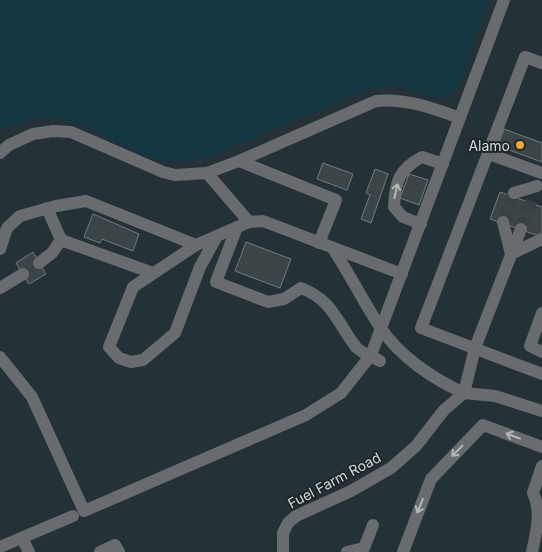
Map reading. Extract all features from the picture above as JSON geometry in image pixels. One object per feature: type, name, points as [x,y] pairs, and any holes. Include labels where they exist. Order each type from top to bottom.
[{"type":"lane","points":[[0,357],[32,397],[84,511],[131,491],[192,471],[307,420],[341,393],[376,358],[381,328],[504,0]]},
{"type":"lane","points":[[542,63],[525,57],[421,328],[542,374]]},
{"type":"lane","points":[[0,153],[8,145],[33,134],[53,131],[71,132],[162,172],[175,175],[206,173],[239,161],[376,100],[395,99],[414,102],[460,118]]},
{"type":"lane","points":[[489,154],[542,173],[537,192],[514,193]]},
{"type":"lane","points":[[420,224],[404,217],[394,207],[395,189],[407,165],[422,157],[443,164]]},
{"type":"lane","points":[[239,161],[336,200],[320,243]]},
{"type":"lane","points":[[206,173],[243,224]]},
{"type":"lane","points":[[0,249],[7,228],[20,216],[47,208],[86,201],[196,245]]},
{"type":"lane","points":[[47,208],[61,240],[153,273]]},
{"type":"lane","points":[[216,236],[200,267],[175,333],[143,360],[131,362],[119,358],[109,347],[133,287],[196,245],[216,236],[243,224],[263,221],[402,274]]},
{"type":"lane","points":[[503,222],[511,254]]},
{"type":"lane","points":[[243,224],[216,282],[268,302],[284,299],[301,288],[318,294],[357,349],[376,358]]},
{"type":"lane","points":[[464,393],[475,348],[521,229]]},
{"type":"lane","points":[[511,254],[542,239]]},
{"type":"lane","points":[[39,263],[52,253],[61,240]]},
{"type":"lane","points":[[332,248],[354,281],[381,328],[423,369],[443,383],[464,393],[494,396],[542,411]]},
{"type":"lane","points":[[0,288],[23,274]]},
{"type":"lane","points":[[542,313],[530,346],[542,352]]},
{"type":"lane","name":"Fuel Farm Road","points":[[283,552],[283,533],[288,523],[296,516],[351,492],[391,468],[416,446],[444,410],[464,393]]},
{"type":"lane","points":[[403,552],[431,479],[483,425],[542,447]]},
{"type":"lane","points":[[532,552],[538,521],[538,501],[533,493],[542,466]]},
{"type":"lane","points":[[131,491],[137,503]]},
{"type":"lane","points":[[0,546],[73,516]]},
{"type":"lane","points":[[346,552],[364,548],[373,525]]},
{"type":"lane","points":[[22,538],[29,552]]},
{"type":"lane","points":[[100,552],[115,545],[118,552]]},
{"type":"shaded area","points":[[0,0],[542,0],[542,552],[0,552]]},
{"type":"shaded area","points":[[0,0],[490,0],[460,83],[453,92],[446,96],[432,97],[398,87],[371,88],[203,159],[172,162],[153,159],[81,125],[64,120],[46,118],[25,121],[0,130]]},
{"type":"building","name":"Alamo","points":[[504,129],[542,143],[542,162],[498,146]]},
{"type":"building","points":[[323,163],[353,174],[347,190],[317,179]]},
{"type":"building","points":[[375,169],[388,174],[371,223],[361,219],[370,195],[366,193]]},
{"type":"building","points":[[409,174],[428,180],[419,205],[400,198]]},
{"type":"building","points":[[500,192],[542,207],[542,237],[490,219]]},
{"type":"building","points":[[93,214],[139,234],[133,251],[102,239],[100,243],[84,237]]},
{"type":"building","points":[[246,242],[291,259],[280,288],[235,271]]},
{"type":"building","points":[[33,252],[46,274],[29,284],[16,263]]},
{"type":"tunnel","points":[[503,222],[514,193]]},
{"type":"tunnel","points":[[521,229],[532,199]]},
{"type":"place","name":"Alamo","points":[[520,145]]}]
